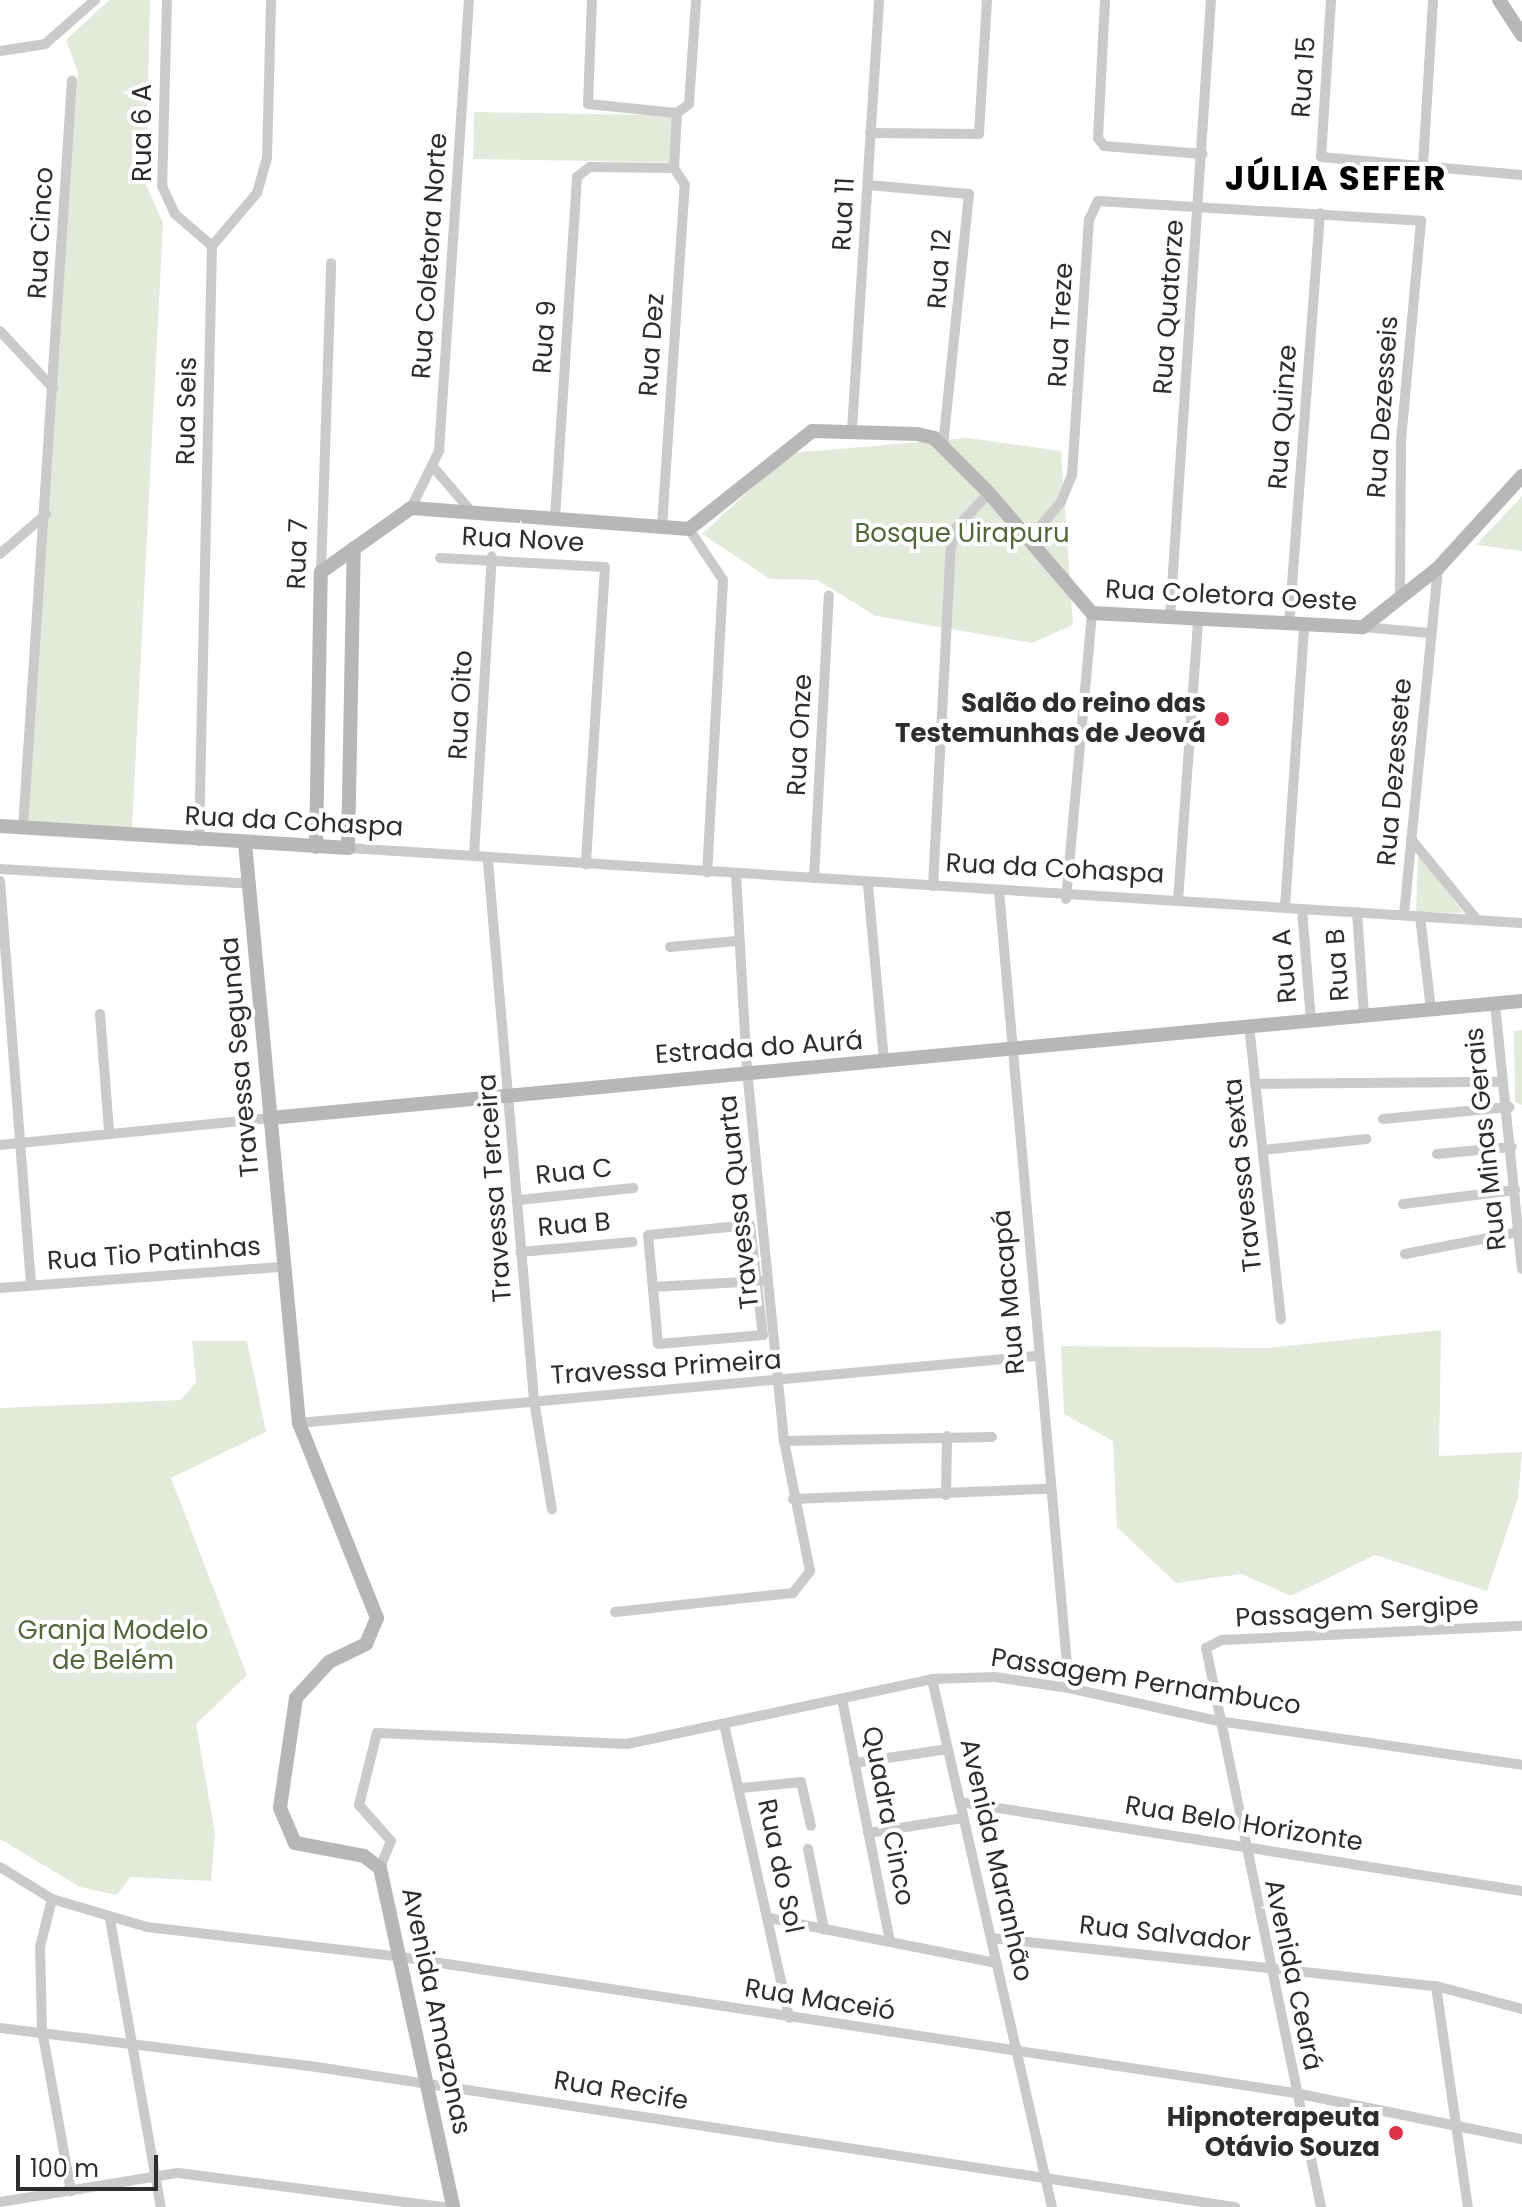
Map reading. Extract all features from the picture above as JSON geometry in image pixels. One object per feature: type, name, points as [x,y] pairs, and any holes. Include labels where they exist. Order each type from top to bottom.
[{"type":"street","points":[[0,51],[45,44],[95,0]]},
{"type":"street","name":"Rua 6 A","points":[[167,0],[162,186],[175,214],[212,246]]},
{"type":"street","points":[[212,246],[257,193],[267,157],[271,0]]},
{"type":"street","name":"Rua Coletora Norte","points":[[411,508],[435,469],[469,0]]},
{"type":"street","points":[[592,0],[585,97],[595,108],[677,113],[689,104],[696,0]]},
{"type":"street","name":"Rua 11","points":[[852,430],[879,0]]},
{"type":"street","points":[[870,133],[979,134],[987,0]]},
{"type":"street","points":[[1105,0],[1098,138],[1104,146],[1203,154]]},
{"type":"street","name":"Rua Quatorze","points":[[1170,617],[1211,0]]},
{"type":"street","name":"Rua 15","points":[[1331,0],[1321,157],[1423,165]]},
{"type":"street","points":[[1433,0],[1423,165],[1522,175]]},
{"type":"street","points":[[1499,0],[1522,35]]},
{"type":"street","name":"Rua Cinco","points":[[23,828],[72,81]]},
{"type":"street","name":"Rua Dez","points":[[662,527],[685,185],[674,168],[677,113]]},
{"type":"street","name":"Rua 9","points":[[555,518],[577,177],[590,167],[674,168]]},
{"type":"street","name":"Rua 12","points":[[868,185],[969,194],[943,447]]},
{"type":"street","name":"Rua Treze","points":[[1028,541],[1061,502],[1072,475],[1092,205],[1199,207]]},
{"type":"street","points":[[1199,207],[1320,213]]},
{"type":"street","name":"Rua Dezesseis","points":[[1320,213],[1421,221],[1400,456],[1400,596]]},
{"type":"street","name":"Rua Quinze","points":[[1285,907],[1320,213]]},
{"type":"street","name":"Rua Seis","points":[[199,841],[212,246]]},
{"type":"street","name":"Rua 7","points":[[316,847],[331,263]]},
{"type":"street","points":[[0,331],[53,388]]},
{"type":"street","name":"Rua Coletora Oeste","points":[[689,529],[800,436],[852,430],[917,434],[943,447],[989,493],[1092,613],[1430,633]]},
{"type":"street","points":[[435,469],[471,511]]},
{"type":"street","points":[[1363,627],[1438,568],[1522,476]]},
{"type":"street","points":[[933,886],[946,593],[956,528],[989,493]]},
{"type":"street","points":[[321,572],[411,508],[689,529],[723,580],[707,873]]},
{"type":"street","points":[[0,554],[46,514]]},
{"type":"street","points":[[348,848],[354,548]]},
{"type":"street","name":"Rua Nove","points":[[440,558],[492,557],[605,567],[586,864]]},
{"type":"street","name":"Rua Oito","points":[[474,856],[492,557]]},
{"type":"street","name":"Rua Dezessete","points":[[1404,915],[1438,568]]},
{"type":"street","name":"Rua Onze","points":[[814,878],[829,595]]},
{"type":"street","points":[[1066,899],[1092,613]]},
{"type":"street","points":[[1178,901],[1198,619]]},
{"type":"street","name":"Rua da Cohaspa","points":[[0,826],[199,841],[474,856],[488,861],[814,878],[868,885],[933,886],[1066,899],[1178,901],[1522,923]]},
{"type":"street","points":[[1411,839],[1477,920]]},
{"type":"street","name":"Travessa Segunda","points":[[245,843],[270,1118],[279,1267],[299,1423]]},
{"type":"street","name":"Travessa Terceira","points":[[488,861],[534,1400],[552,1510]]},
{"type":"street","points":[[0,869],[250,884]]},
{"type":"street","name":"Travessa Quarta","points":[[615,1612],[793,1593],[810,1571],[793,1499],[784,1441],[761,1231],[737,941],[736,875]]},
{"type":"street","points":[[0,881],[31,1285],[0,1288]]},
{"type":"street","points":[[868,885],[884,1062]]},
{"type":"street","name":"Rua Macapá","points":[[999,891],[1047,1489],[1069,1688]]},
{"type":"street","name":"Rua A","points":[[1302,909],[1311,1020]]},
{"type":"street","name":"Rua B","points":[[1357,912],[1364,1015]]},
{"type":"street","points":[[1420,916],[1431,1009]]},
{"type":"street","points":[[670,947],[737,941]]},
{"type":"street","name":"Estrada do Aurá","points":[[0,1145],[109,1131],[1522,1001]]},
{"type":"street","name":"Rua Minas Gerais","points":[[1495,1004],[1502,1082],[1509,1107],[1522,1269]]},
{"type":"street","points":[[100,1014],[109,1131]]},
{"type":"street","name":"Travessa Sexta","points":[[1249,1025],[1281,1319]]},
{"type":"street","points":[[1255,1084],[1502,1082]]},
{"type":"street","points":[[1383,1119],[1509,1107]]},
{"type":"street","points":[[1263,1150],[1366,1139]]},
{"type":"street","points":[[1437,1154],[1512,1147]]},
{"type":"street","name":"Rua C","points":[[519,1200],[633,1188]]},
{"type":"street","points":[[1403,1204],[1515,1190]]},
{"type":"street","points":[[745,1224],[761,1231],[761,1281],[766,1328],[759,1338],[669,1348],[658,1344],[648,1235],[745,1224]]},
{"type":"street","points":[[1405,1254],[1518,1232]]},
{"type":"street","name":"Rua B","points":[[520,1252],[633,1242]]},
{"type":"street","name":"Rua Tio Patinhas","points":[[31,1285],[279,1267]]},
{"type":"street","points":[[653,1287],[761,1281]]},
{"type":"street","name":"Travessa Primeira","points":[[299,1423],[534,1400],[779,1382],[1036,1356]]},
{"type":"street","name":"Avenida Amazonas","points":[[299,1423],[377,1618],[366,1644],[329,1662],[296,1698],[283,1825],[295,1843],[364,1856],[380,1868],[453,2207]]},
{"type":"street","points":[[946,1495],[947,1436]]},
{"type":"street","points":[[784,1441],[992,1437]]},
{"type":"street","points":[[793,1499],[1047,1489]]},
{"type":"street","name":"Passagem Sergipe","points":[[1204,1657],[1212,1642],[1222,1640],[1522,1626]]},
{"type":"street","name":"Avenida Ceará","points":[[1204,1657],[1321,2207]]},
{"type":"street","name":"Passagem Pernambuco","points":[[380,1868],[391,1841],[359,1805],[377,1733],[627,1744],[932,1679],[995,1677],[1069,1688],[1218,1721],[1522,1765]]},
{"type":"street","name":"Avenida Maranhão","points":[[932,1679],[1052,2207]]},
{"type":"street","name":"Quadra Cinco","points":[[842,1699],[890,1941]]},
{"type":"street","name":"Rua do Sol","points":[[724,1724],[741,1788],[789,2018]]},
{"type":"street","points":[[854,1763],[948,1749]]},
{"type":"street","points":[[741,1788],[801,1782],[811,1826]]},
{"type":"street","name":"Rua Belo Horizonte","points":[[960,1802],[1522,1891]]},
{"type":"street","points":[[868,1833],[963,1818]]},
{"type":"street","points":[[808,1849],[824,1929]]},
{"type":"street","name":"Rua Maceió","points":[[0,1867],[52,1899],[110,1919],[401,1957],[1295,2093],[1458,2123],[1522,2139]]},
{"type":"street","points":[[52,1899],[40,1947],[42,2030],[71,2191]]},
{"type":"street","points":[[769,1918],[997,1963]]},
{"type":"street","points":[[110,1919],[128,2044],[161,2207]]},
{"type":"street","name":"Rua Salvador","points":[[991,1938],[1436,1986],[1522,2009]]},
{"type":"street","points":[[1436,1986],[1468,2207]]},
{"type":"street","name":"Rua Recife","points":[[0,2028],[42,2030],[426,2084],[1235,2207]]},
{"type":"street","points":[[0,2202],[154,2177],[205,2174],[445,2207]]},
{"type":"green space","points":[[109,0],[150,0],[146,185],[163,223],[132,829],[21,821],[78,72],[66,40]]},
{"type":"green space","points":[[474,112],[674,115],[673,162],[473,159]]},
{"type":"green space","name":"Bosque Uirapuru","points":[[968,438],[1061,451],[1073,625],[1032,643],[876,616],[817,580],[770,579],[702,534],[790,453]]},
{"type":"green space","points":[[1522,496],[1522,551],[1476,545]]},
{"type":"green space","points":[[1418,851],[1463,913],[1416,912]]},
{"type":"green space","points":[[1522,1030],[1522,1105],[1515,1102],[1514,1031]]},
{"type":"green space","points":[[1441,1330],[1439,1456],[1522,1452],[1518,1498],[1487,1591],[1375,1555],[1291,1596],[1242,1574],[1176,1583],[1117,1527],[1113,1441],[1064,1414],[1061,1346],[1267,1348]]},
{"type":"green space","name":"Granja Modelo de Belém","points":[[192,1341],[247,1341],[266,1432],[171,1478],[247,1675],[196,1724],[215,1833],[211,1881],[130,1877],[117,1895],[80,1887],[0,1839],[0,1408],[181,1400],[196,1382]]},
{"type":"place","name":"Salão do reino das Testemunhas de Jeová","points":[[1222,719]]},
{"type":"place","name":"Hipnoterapeuta Otávio Souza","points":[[1396,2133]]},
{"type":"district","name":"JÚLIA SEFER","points":[[1336,179]]}]
